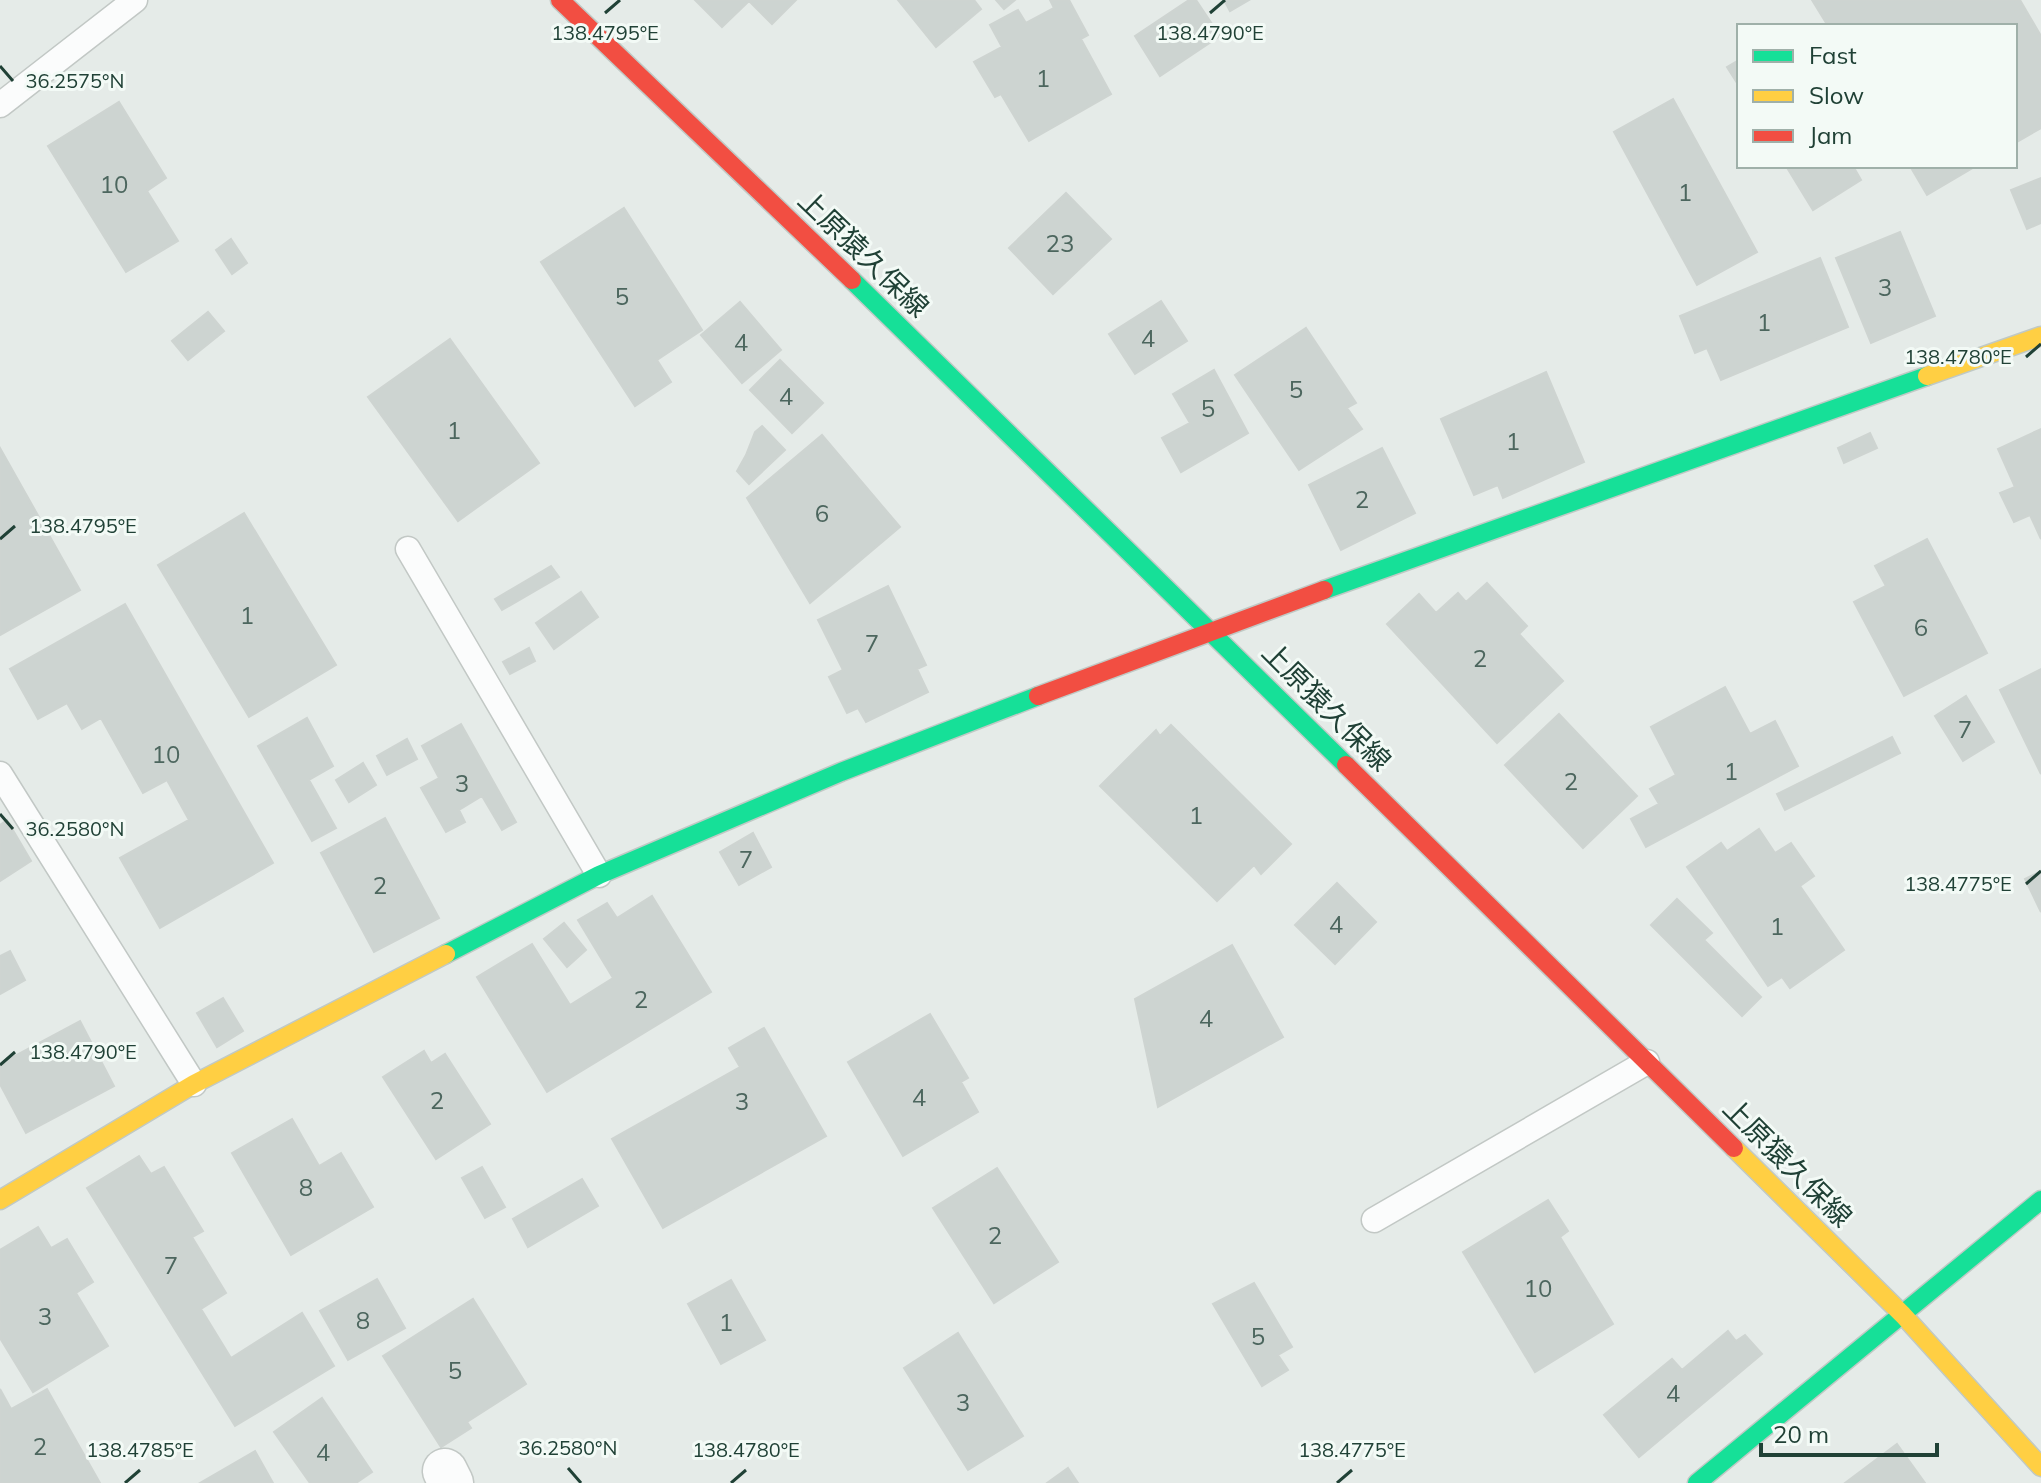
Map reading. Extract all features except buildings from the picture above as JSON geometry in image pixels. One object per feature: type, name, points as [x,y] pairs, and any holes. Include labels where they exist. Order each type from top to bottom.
[{"type":"street","name":"上原猿久保線","points":[[560,0],[782,211],[1210,630],[1903,1315],[2041,1467]]},
{"type":"street","points":[[0,1200],[194,1084],[599,875],[841,772],[1210,630],[2041,336]]},
{"type":"street","points":[[1697,1483],[2041,1200]]},
{"type":"lane","points":[[0,105],[135,0]]},
{"type":"lane","points":[[408,549],[599,875]]},
{"type":"lane","points":[[0,774],[194,1084]]},
{"type":"lane","points":[[1374,1220],[1647,1062]]},
{"type":"traffic: fast","points":[[852,280],[1346,765]]},
{"type":"traffic: fast","points":[[1324,590],[1927,376]]},
{"type":"traffic: fast","points":[[446,954],[599,875],[841,772],[1038,696]]},
{"type":"traffic: fast","points":[[1697,1483],[2041,1200]]},
{"type":"traffic: slow","points":[[1927,376],[2041,336]]},
{"type":"traffic: slow","points":[[0,1200],[194,1084],[446,954]]},
{"type":"traffic: slow","points":[[1734,1148],[1903,1315],[2041,1467]]},
{"type":"traffic: jam","points":[[560,0],[852,280]]},
{"type":"traffic: jam","points":[[1038,696],[1324,590]]},
{"type":"traffic: jam","points":[[1346,765],[1734,1148]]}]
